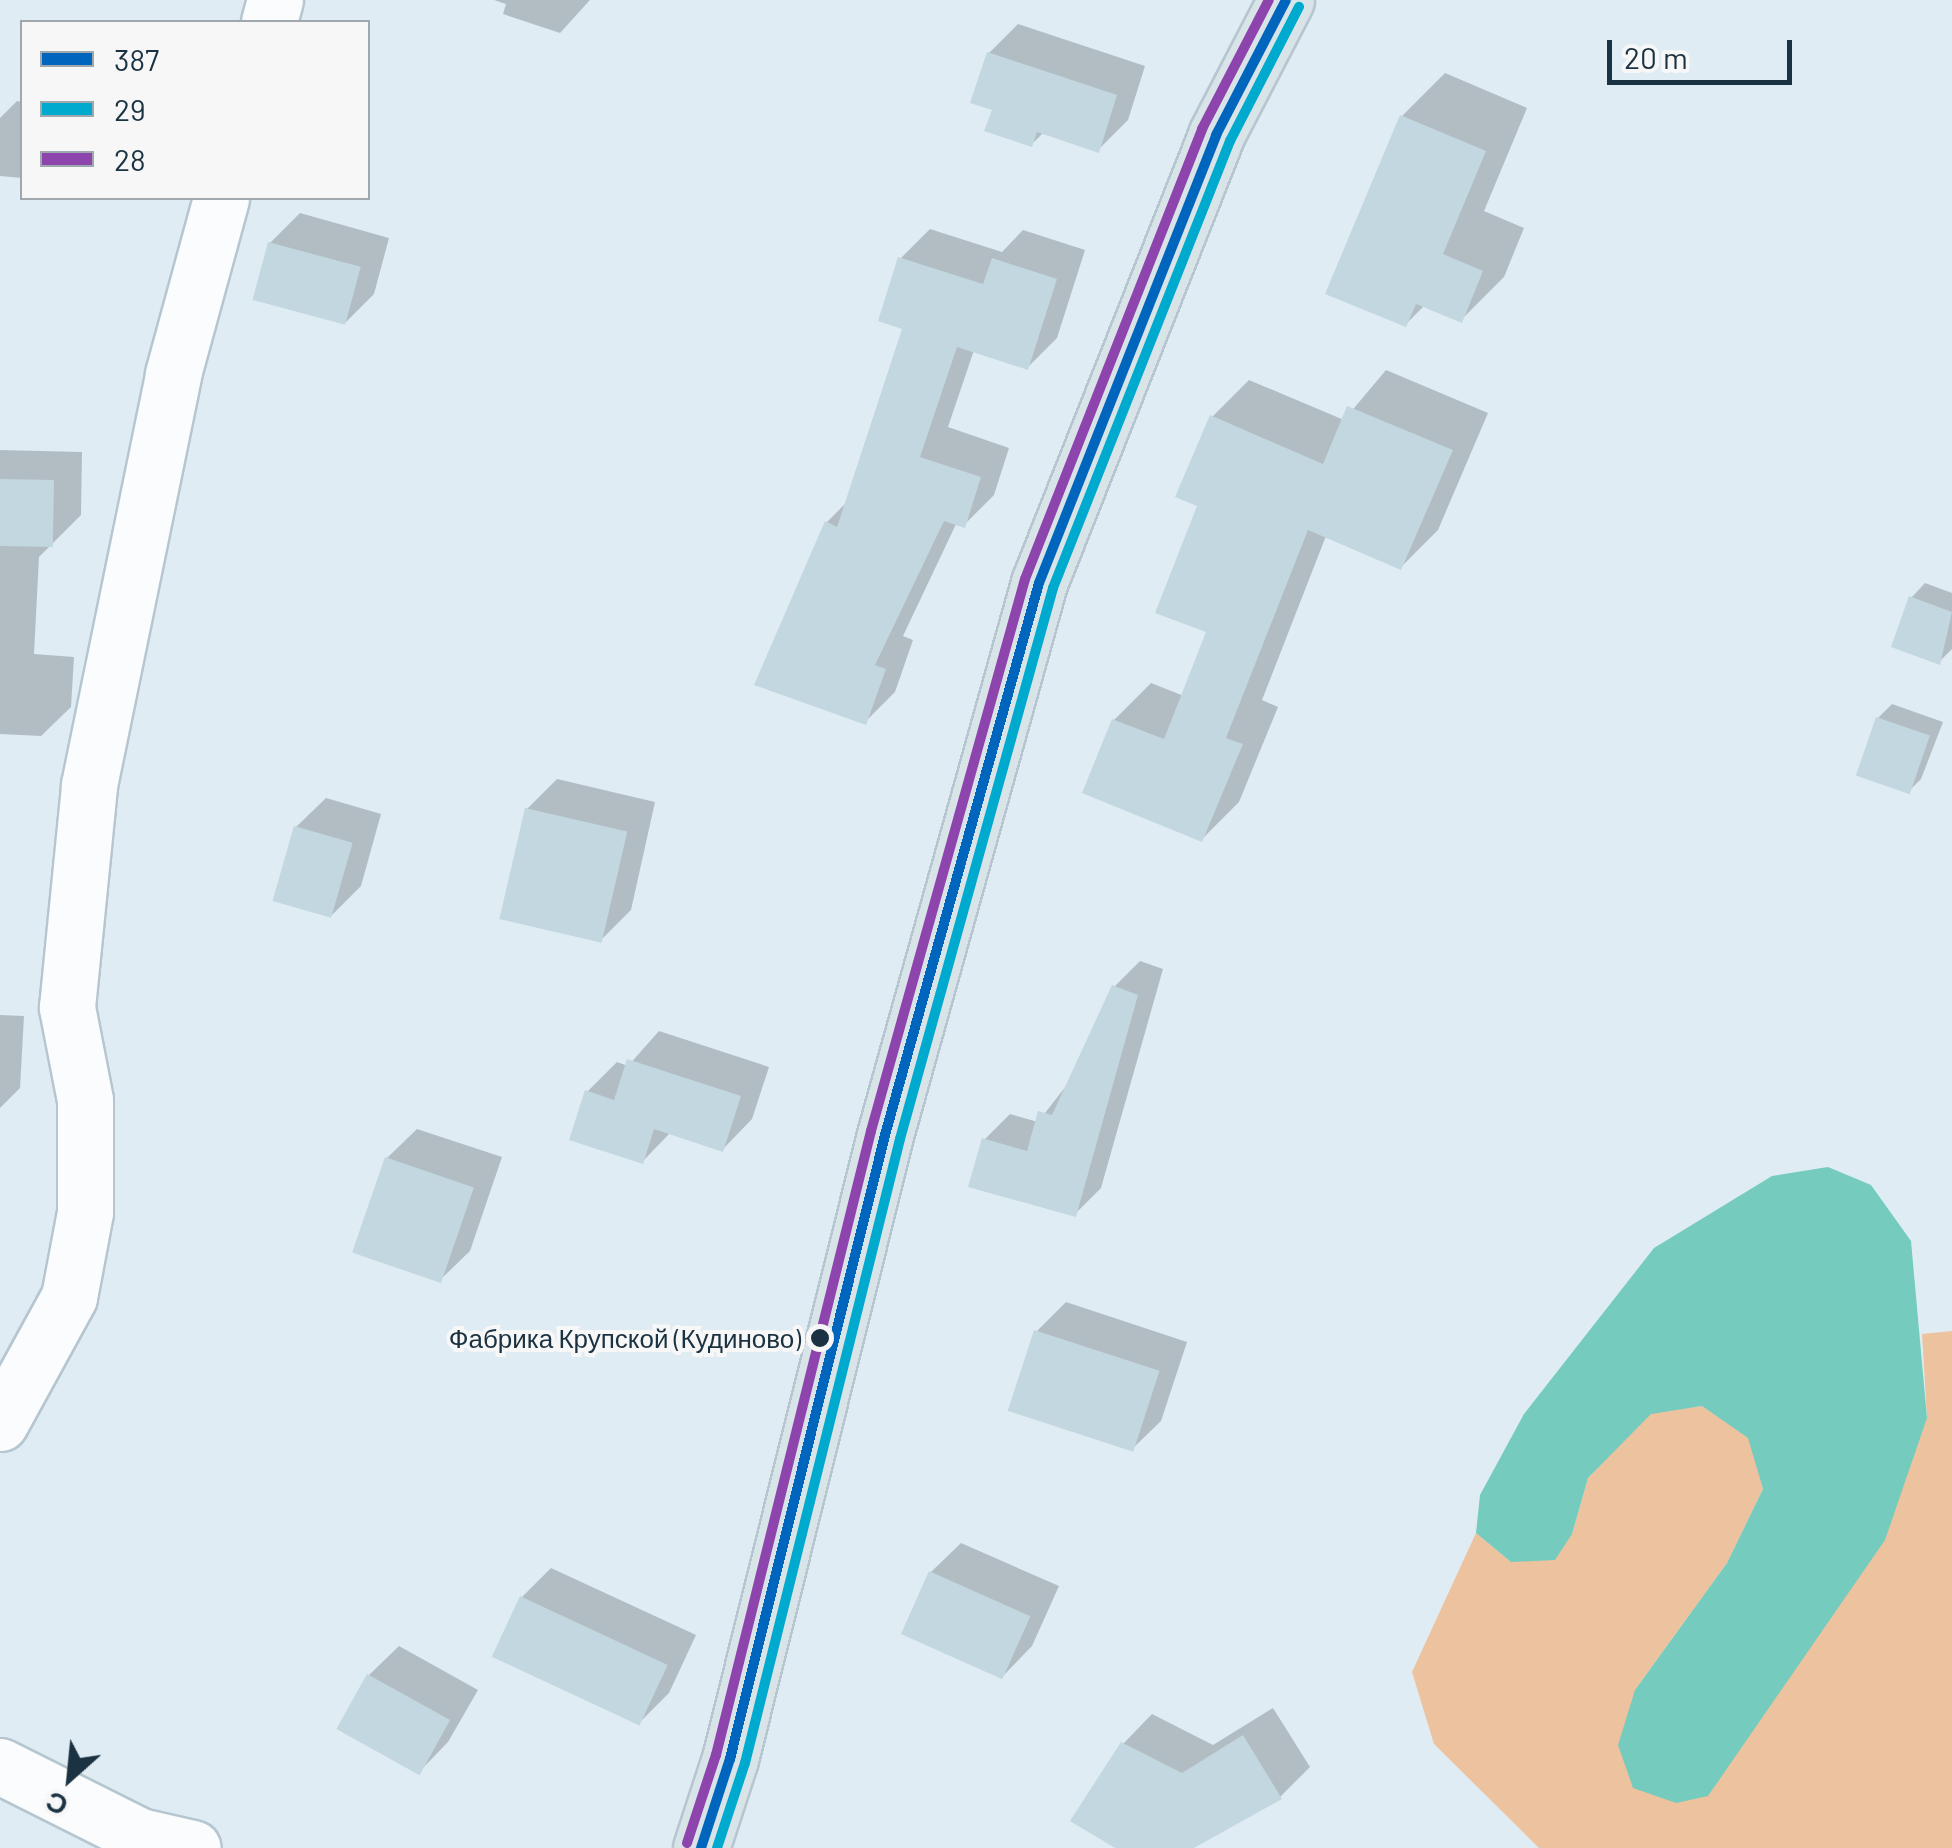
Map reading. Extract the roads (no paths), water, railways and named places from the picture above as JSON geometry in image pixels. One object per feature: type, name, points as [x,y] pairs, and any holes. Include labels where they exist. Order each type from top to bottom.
[{"type":"main road","points":[[701,1848],[730,1759],[884,1135],[1039,583],[1216,135],[1277,2]]},
{"type":"street","points":[[0,1424],[69,1297],[82,1229],[85,1100],[68,1007],[89,784],[173,374],[220,200]]},
{"type":"street","points":[[0,1766],[140,1836],[193,1848]]},
{"type":"place","name":"Фабрика Крупской (Кудиново)","points":[[820,1338]]}]
